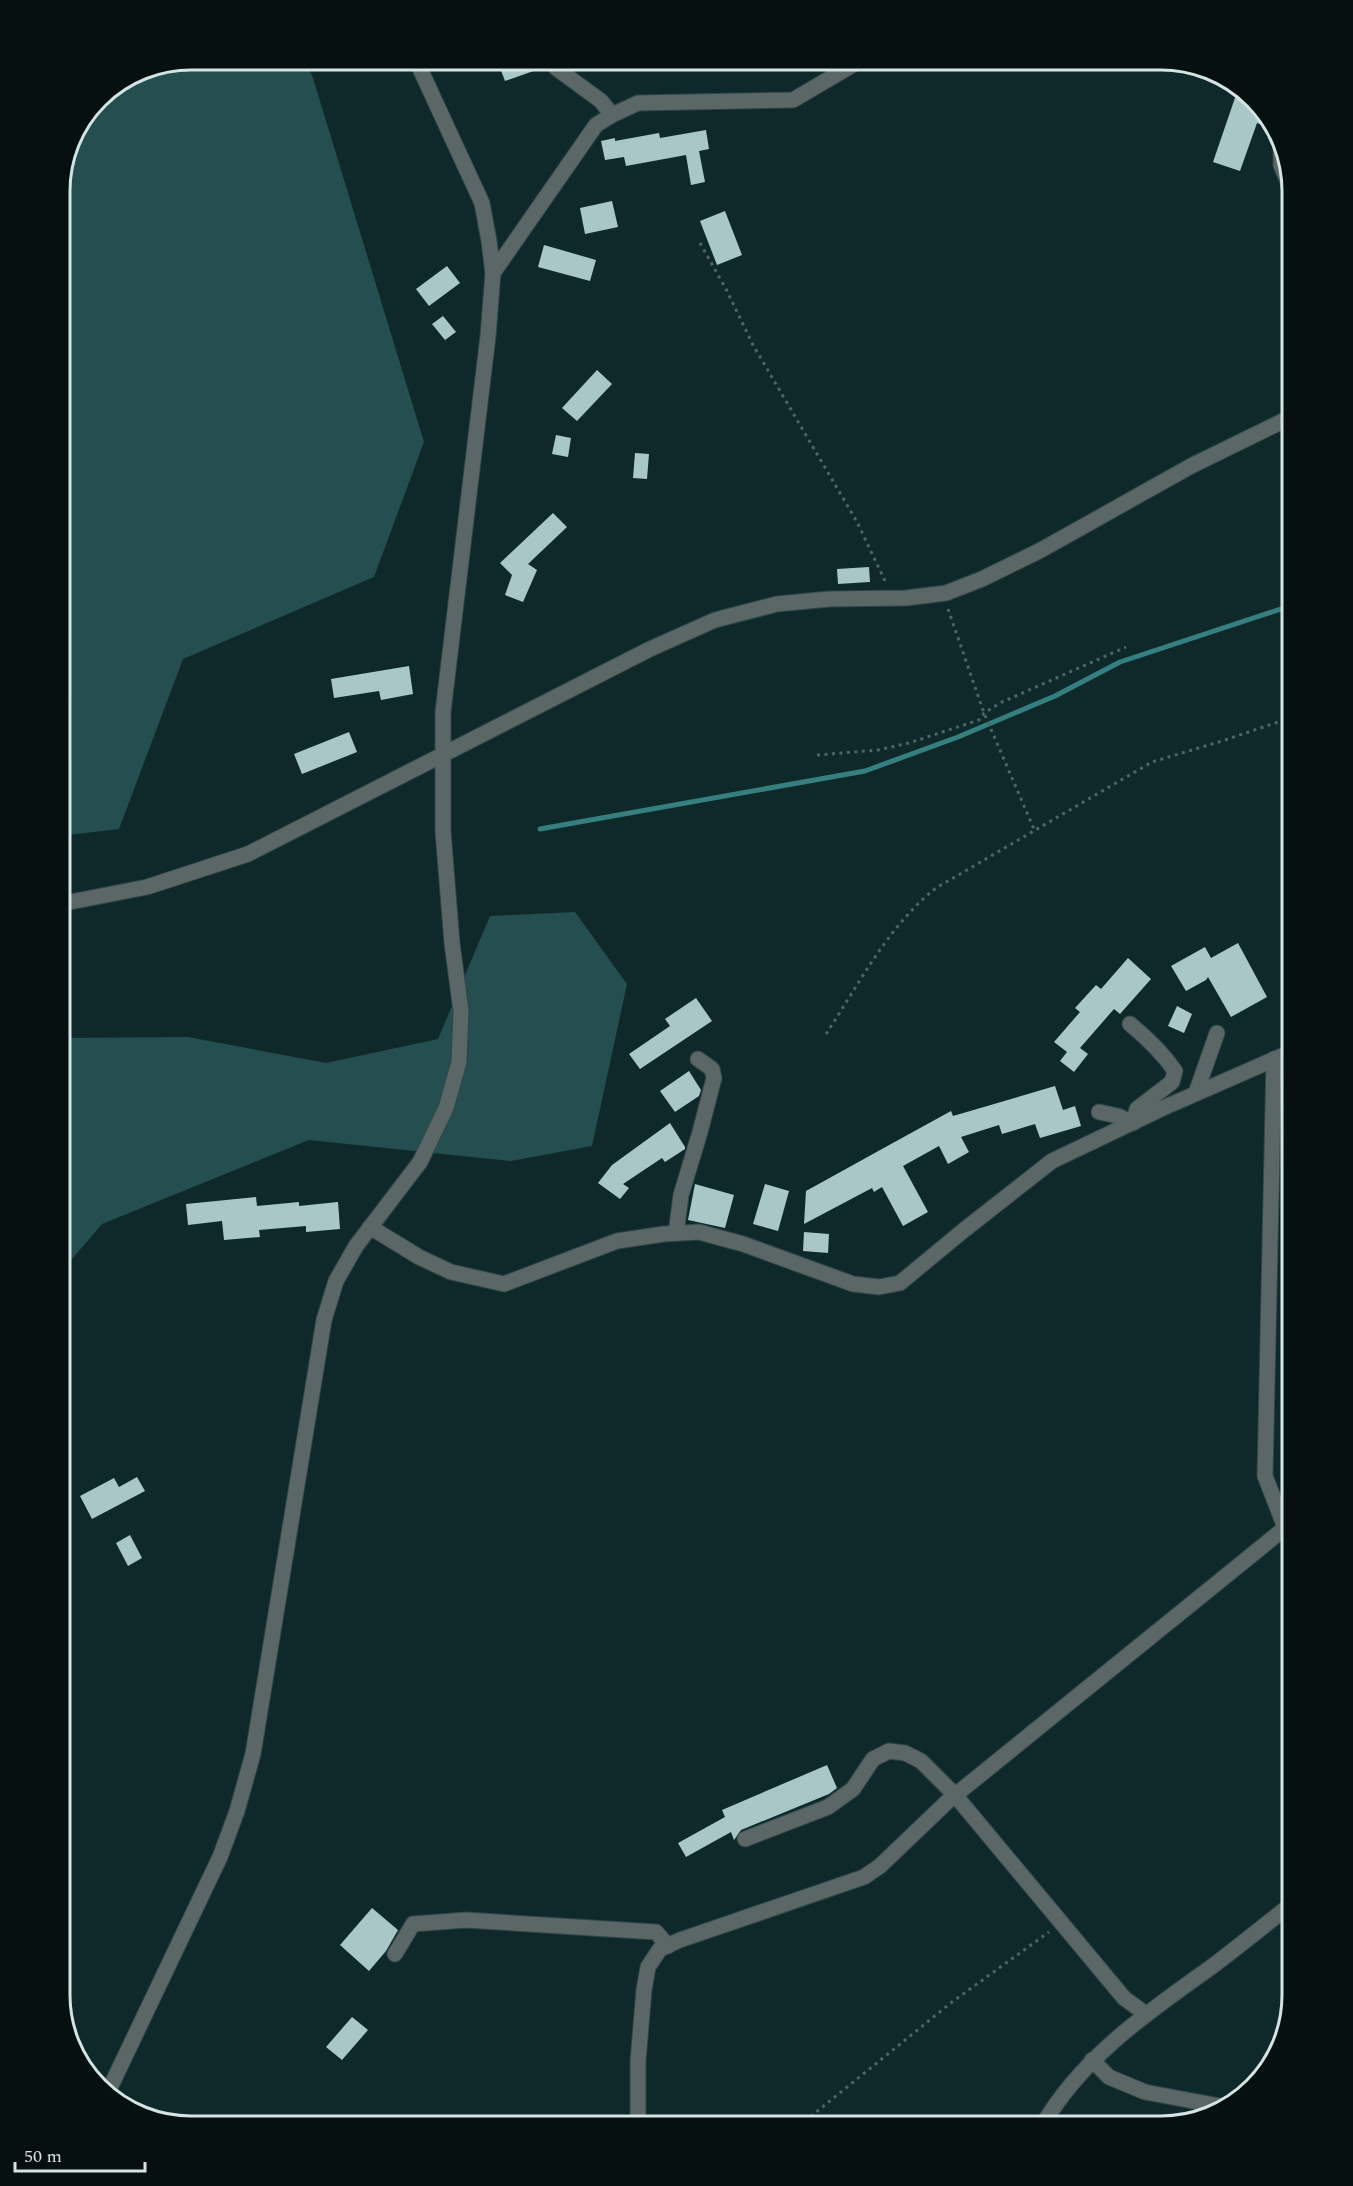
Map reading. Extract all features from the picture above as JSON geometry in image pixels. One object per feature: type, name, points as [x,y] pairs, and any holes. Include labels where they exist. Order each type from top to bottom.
[{"type":"street","points":[[112,2085],[220,1857],[237,1811],[253,1754],[324,1320],[336,1281],[356,1246],[420,1162],[446,1108],[459,1062],[461,1011],[452,942],[443,831],[443,712],[488,336],[493,273],[482,203],[421,71]]},
{"type":"street","points":[[560,71],[601,101],[612,115]]},
{"type":"street","points":[[493,273],[596,125],[612,115],[638,103],[793,100],[842,71]]},
{"type":"street","points":[[71,902],[147,887],[248,854],[650,649],[715,620],[777,604],[946,593],[982,579],[1041,550],[1191,466],[1282,421]]},
{"type":"street","points":[[1130,1024],[1158,1048],[1175,1071],[1172,1082],[1137,1109],[1133,1123]]},
{"type":"street","points":[[1196,1094],[1216,1033]]},
{"type":"street","points":[[370,1227],[419,1257],[451,1272],[504,1284],[617,1241],[699,1232],[743,1244],[852,1284],[879,1287],[900,1283],[1052,1161],[1282,1056]]},
{"type":"street","points":[[676,1233],[681,1194],[714,1078],[712,1069],[698,1059]]},
{"type":"street","points":[[1274,1059],[1265,1476],[1282,1520]]},
{"type":"street","points":[[1099,1112],[1118,1116],[1133,1123]]},
{"type":"street","points":[[638,2115],[638,2061],[644,1990],[648,1967],[660,1950],[680,1940],[864,1877],[880,1866],[956,1795],[1282,1530]]},
{"type":"street","points":[[746,1839],[828,1807],[853,1790],[873,1759],[889,1751],[905,1753],[921,1761],[956,1795],[1124,1998],[1146,2014]]},
{"type":"street","points":[[1049,2116],[1092,2060],[1146,2014],[1282,1912]]},
{"type":"street","points":[[395,1954],[413,1924],[466,1920],[656,1932],[668,1946]]},
{"type":"street","points":[[1092,2060],[1109,2077],[1145,2092],[1212,2104]]},
{"type":"path","points":[[700,243],[726,289],[753,345],[857,522],[893,598]]},
{"type":"path","points":[[946,593],[949,613],[984,712],[1034,829]]},
{"type":"path","points":[[817,755],[878,750],[978,720],[984,712],[1000,703],[1126,647]]},
{"type":"path","points":[[826,1034],[894,930],[918,901],[936,888],[1152,762],[1282,721]]},
{"type":"path","points":[[812,2116],[952,2002],[1061,1922]]},
{"type":"shaded area","points":[[184,71],[310,71],[424,442],[374,577],[183,659],[119,829],[71,835],[71,184],[75,160],[91,124],[106,106],[131,87],[153,77]]},
{"type":"shaded area","points":[[575,912],[627,984],[592,1146],[511,1161],[309,1140],[102,1224],[70,1261],[71,1038],[188,1037],[326,1063],[438,1039],[490,916]]},
{"type":"building","points":[[501,71],[534,71],[505,81]]},
{"type":"building","points":[[1235,96],[1263,125],[1257,123],[1240,171],[1213,162]]},
{"type":"building","points":[[706,130],[709,149],[699,151],[705,182],[691,185],[686,155],[626,166],[624,157],[605,160],[601,141],[615,138],[615,141],[659,133],[660,138]]},
{"type":"building","points":[[612,201],[618,227],[585,234],[580,208]]},
{"type":"building","points":[[725,211],[742,255],[717,265],[700,221]]},
{"type":"building","points":[[544,245],[596,260],[590,281],[538,267]]},
{"type":"building","points":[[447,266],[460,283],[429,306],[416,289]]},
{"type":"building","points":[[443,316],[456,332],[445,340],[432,324]]},
{"type":"building","points":[[597,370],[612,384],[577,421],[562,408]]},
{"type":"building","points":[[556,435],[571,438],[568,457],[552,454]]},
{"type":"building","points":[[635,453],[649,454],[647,479],[633,478]]},
{"type":"building","points":[[553,513],[567,527],[528,564],[537,570],[523,602],[505,595],[512,575],[500,563]]},
{"type":"building","points":[[869,567],[870,582],[838,584],[837,569]]},
{"type":"building","points":[[409,666],[413,694],[381,700],[379,691],[334,698],[331,679]]},
{"type":"building","points":[[349,732],[357,752],[302,774],[294,754]]},
{"type":"building","points":[[1238,943],[1267,997],[1231,1017],[1208,977],[1186,991],[1171,966],[1205,947],[1211,958]]},
{"type":"building","points":[[1128,958],[1151,979],[1120,1014],[1114,1009],[1080,1048],[1088,1054],[1074,1072],[1060,1061],[1067,1052],[1054,1042],[1080,1012],[1075,1008],[1096,985],[1101,989]]},
{"type":"building","points":[[696,998],[712,1021],[640,1069],[629,1054],[670,1026],[665,1019]]},
{"type":"building","points":[[1177,1006],[1192,1014],[1184,1033],[1168,1026]]},
{"type":"building","points":[[689,1071],[701,1090],[699,1096],[675,1112],[660,1091]]},
{"type":"building","points":[[1055,1086],[1063,1110],[1075,1106],[1081,1126],[1040,1138],[1035,1124],[1002,1134],[999,1125],[961,1137],[969,1152],[948,1164],[939,1146],[903,1166],[928,1212],[903,1226],[882,1187],[874,1192],[872,1188],[804,1224],[806,1191],[951,1111],[953,1116]]},
{"type":"building","points":[[670,1123],[685,1149],[665,1162],[662,1158],[623,1184],[629,1188],[620,1199],[598,1183],[612,1165]]},
{"type":"building","points":[[695,1184],[734,1195],[725,1228],[688,1220]]},
{"type":"building","points":[[765,1184],[789,1191],[778,1231],[753,1224]]},
{"type":"building","points":[[256,1197],[257,1206],[299,1202],[299,1206],[338,1202],[340,1229],[306,1232],[306,1226],[259,1230],[260,1237],[224,1240],[222,1221],[188,1225],[186,1204]]},
{"type":"building","points":[[804,1232],[829,1234],[828,1253],[803,1251]]},
{"type":"building","points":[[137,1477],[145,1491],[92,1519],[80,1496],[114,1478],[119,1487]]},
{"type":"building","points":[[130,1535],[142,1558],[128,1566],[116,1543]]},
{"type":"building","points":[[827,1765],[837,1788],[829,1794],[741,1830],[734,1840],[731,1832],[686,1857],[678,1843],[725,1817],[722,1810]]},
{"type":"building","points":[[372,1908],[398,1930],[386,1951],[369,1971],[340,1945]]},
{"type":"building","points":[[352,2017],[368,2030],[342,2060],[326,2047]]},
{"type":"waterway","points":[[540,829],[865,771],[958,737],[1055,696],[1120,662],[1282,609]]}]
